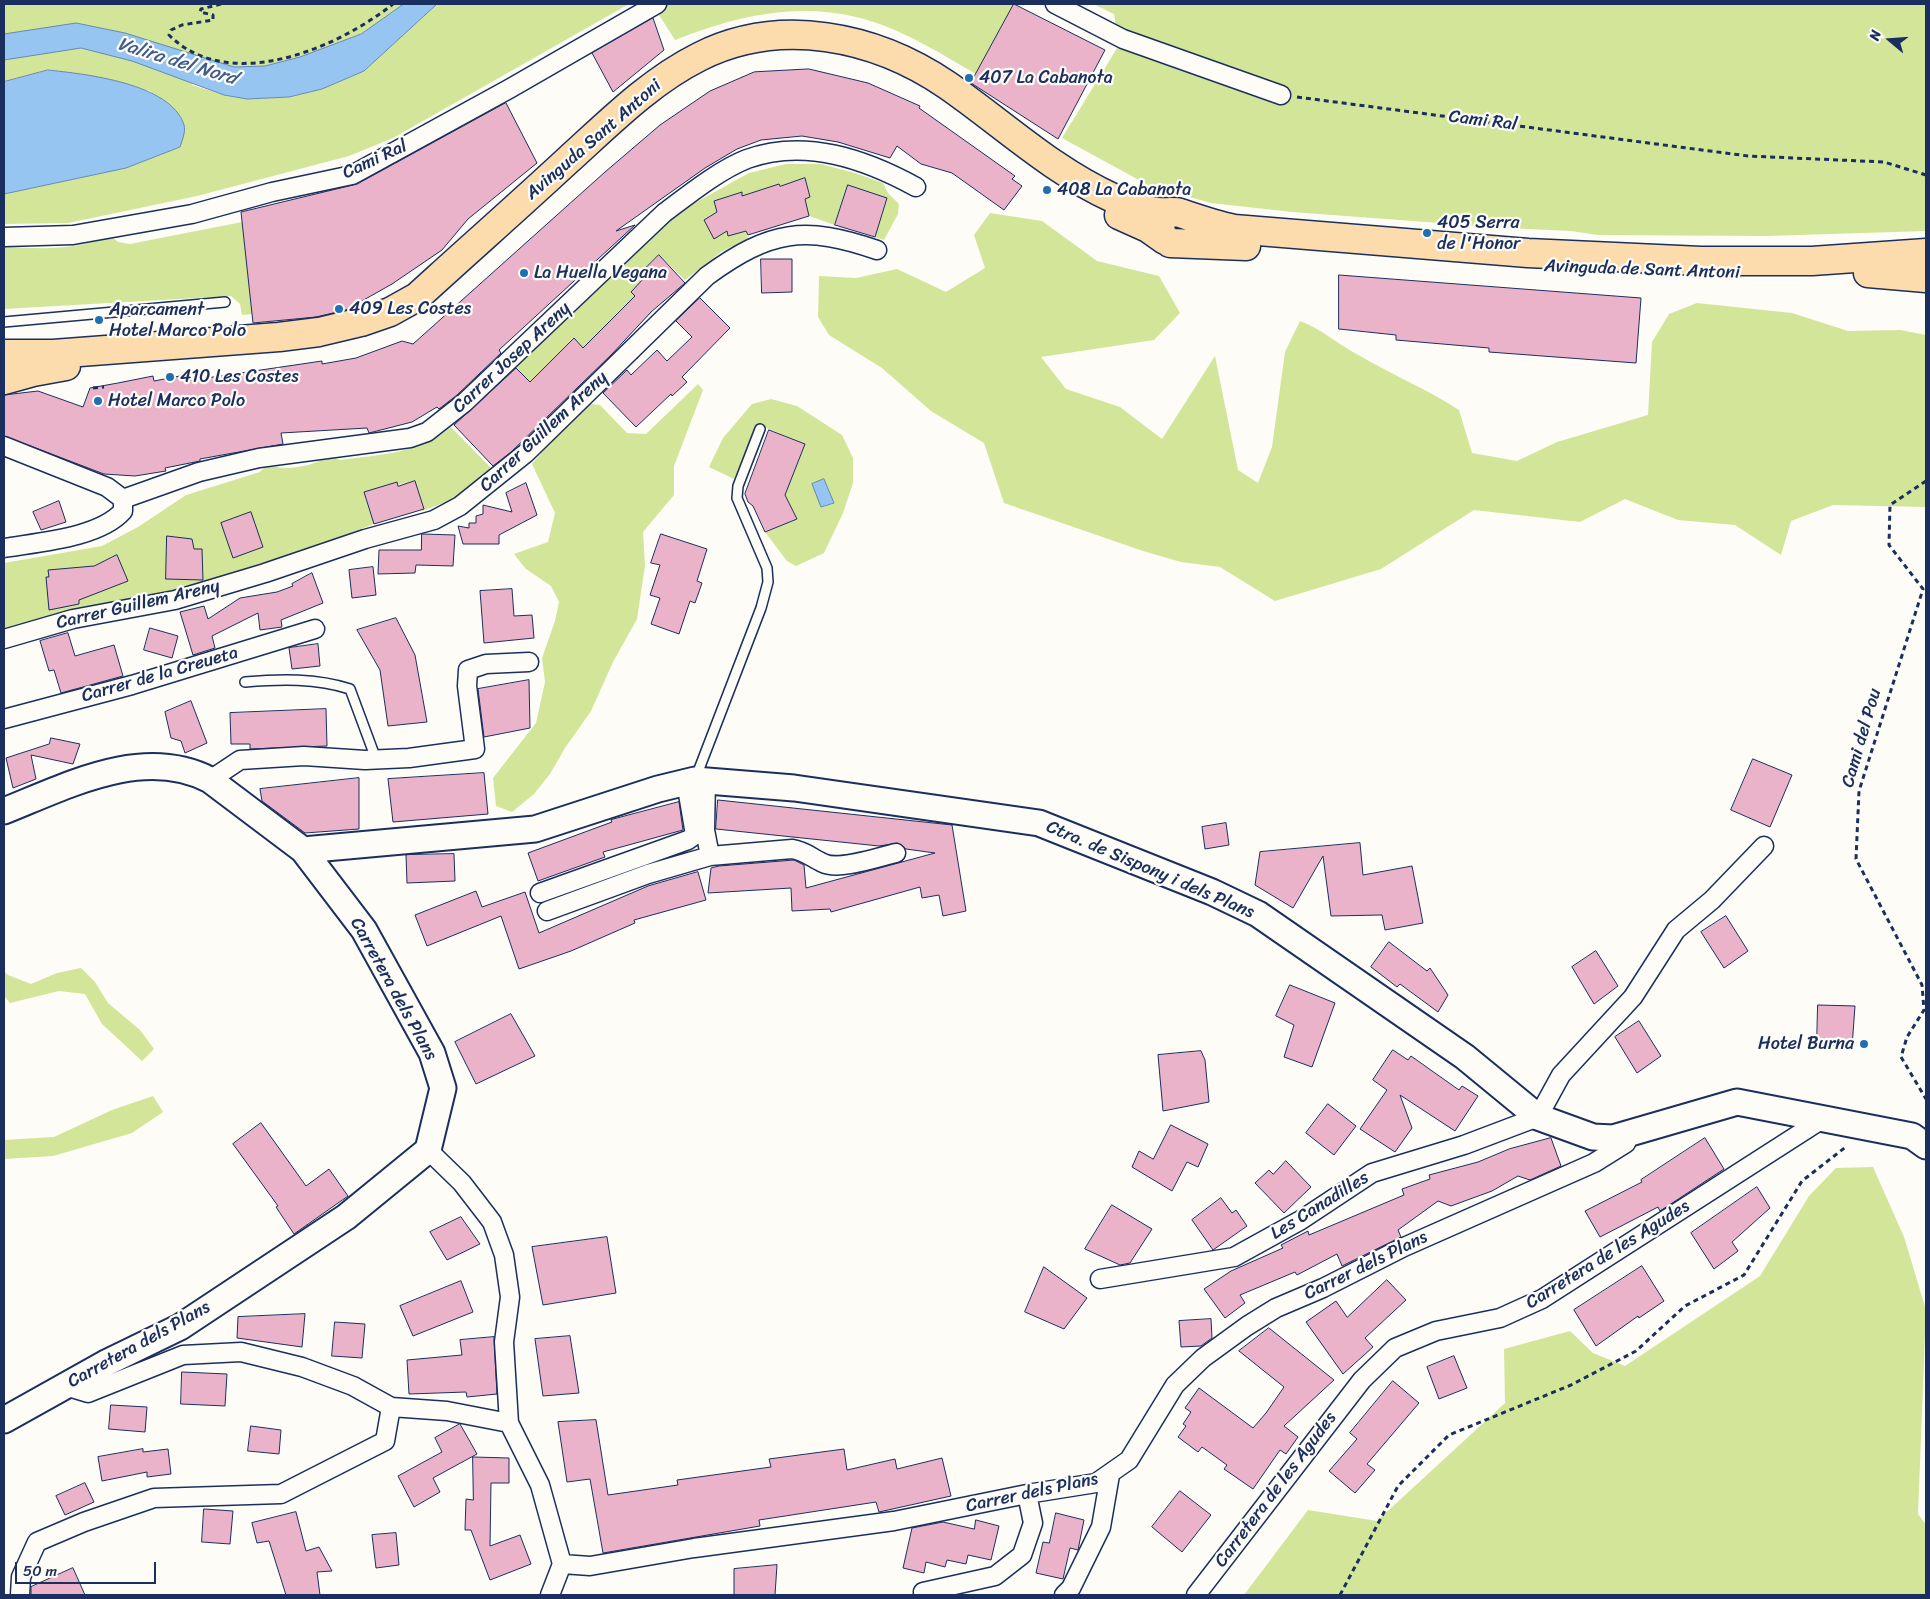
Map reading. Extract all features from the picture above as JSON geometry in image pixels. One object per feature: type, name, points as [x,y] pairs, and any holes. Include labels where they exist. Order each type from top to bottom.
[{"type":"main road","name":"Avinguda Sant Antoni","points":[[4,354],[52,354],[279,338],[341,328],[390,312],[417,296],[434,282],[647,90],[698,58],[714,51],[766,37],[831,38],[857,42],[885,52],[919,68],[946,85],[1062,170],[1098,191],[1143,210],[1178,214]]},
{"type":"main road","name":"Avinguda Sant Antoni","points":[[4,380],[55,367],[314,346],[361,337],[399,322],[413,314],[449,284],[672,91],[716,66],[733,59],[766,51],[810,49],[838,53],[891,68],[926,86],[1048,174],[1107,209],[1172,241]]},
{"type":"main road","points":[[1172,241],[1187,238],[1190,233],[1190,224],[1178,214]]},
{"type":"main road","name":"Avinguda de Sant Antoni","points":[[1178,214],[1234,229],[1282,235],[1538,254],[1729,261],[1812,261],[1926,253]]},
{"type":"main road","name":"Avinguda de Sant Antoni","points":[[1172,241],[1600,270],[1790,276],[1848,272],[1926,278]]},
{"type":"main road","points":[[4,354],[10,361],[12,368],[4,380]]},
{"type":"main road","name":"Carretera dels Plans","points":[[4,811],[58,788],[131,768],[155,765],[174,767],[192,771],[210,780],[303,850],[364,930],[432,1053],[443,1088],[428,1150],[346,1217],[180,1327],[65,1386],[4,1420]]},
{"type":"main road","name":"Ctra. de Sispony i dels Plans","points":[[303,850],[535,829],[695,781],[803,790],[1039,823],[1212,892],[1258,914],[1465,1057],[1538,1117],[1593,1137],[1613,1138],[1737,1102],[1821,1120],[1912,1136],[1926,1146]]},
{"type":"street","name":"Cami Ral","points":[[4,237],[74,235],[192,214],[272,192],[352,175],[509,89],[657,4]]},
{"type":"street","points":[[1055,4],[1123,39],[1281,95]]},
{"type":"street","name":"Carrer Josep Areny","points":[[122,499],[199,472],[235,463],[258,458],[410,438],[427,432],[464,403],[664,213],[691,192],[746,160],[786,151],[807,150],[826,153],[874,165],[916,187]]},
{"type":"street","name":"Carrer Guillem Areny","points":[[4,639],[73,619],[174,600],[265,573],[365,539],[434,520],[460,506],[526,453],[708,276],[732,258],[757,245],[791,236],[824,235],[877,250]]},
{"type":"street","points":[[4,446],[107,486],[122,499],[123,511],[114,521],[94,530],[4,548]]},
{"type":"street","points":[[4,541],[28,544]]},
{"type":"street","name":"Carrer de la Creueta","points":[[4,719],[132,685],[316,629]]},
{"type":"street","points":[[210,780],[240,760],[304,756],[376,759],[475,749],[467,686],[468,670],[486,664],[529,662]]},
{"type":"street","points":[[695,781],[710,856]]},
{"type":"street","points":[[540,893],[688,840],[695,834],[695,781]]},
{"type":"street","points":[[1538,1117],[1561,1075],[1633,997],[1676,930],[1712,900],[1764,846]]},
{"type":"street","points":[[547,911],[648,874],[710,856],[792,849],[802,851],[824,863],[836,866],[896,853]]},
{"type":"street","name":"Les Canadilles","points":[[1100,1279],[1234,1257],[1301,1220],[1372,1173],[1464,1145],[1538,1117]]},
{"type":"street","name":"Carretera de les Agudes","points":[[1196,1595],[1356,1387],[1395,1348],[1436,1331],[1500,1318],[1542,1299],[1821,1120]]},
{"type":"street","name":"Carrer dels Plans","points":[[562,1564],[590,1566],[694,1548],[894,1521],[1027,1494],[1096,1483],[1129,1460],[1176,1385],[1203,1358],[1247,1326],[1276,1308],[1323,1288],[1404,1247],[1594,1163],[1626,1144],[1631,1132]]},
{"type":"street","points":[[428,1150],[462,1183],[492,1222],[504,1255],[510,1297],[504,1342],[509,1423],[540,1485],[562,1564],[550,1595]]},
{"type":"street","points":[[65,1386],[88,1394],[183,1355],[241,1352],[302,1367],[353,1386],[391,1407],[447,1411],[509,1423]]},
{"type":"street","points":[[20,1595],[20,1577],[37,1542],[84,1522],[154,1498],[281,1494],[385,1440],[391,1407]]},
{"type":"street","points":[[1064,1595],[1071,1588],[1101,1527],[1110,1475]]},
{"type":"street","points":[[923,1592],[995,1576],[1022,1555],[1033,1523],[1027,1494]]},
{"type":"lane","points":[[4,322],[225,302]]},
{"type":"lane","points":[[695,781],[761,608],[768,582],[767,568],[737,498],[738,486],[760,429]]},
{"type":"lane","points":[[246,682],[278,679],[315,681],[350,689],[376,759]]},
{"type":"path","points":[[221,4],[201,9],[200,12],[213,15],[213,20],[182,25],[171,30],[170,35],[178,44],[198,54],[221,61],[247,63],[277,60],[317,48],[378,16],[393,4]]},
{"type":"path","name":"Cami Ral","points":[[1281,95],[1748,156],[1884,162],[1926,175]]},
{"type":"path","points":[[93,388],[104,387]]},
{"type":"path","name":"Cami del Pou","points":[[1926,481],[1890,505],[1889,545],[1923,589],[1859,791],[1856,859],[1922,985],[1924,1010],[1907,1037],[1901,1057],[1926,1099]]},
{"type":"path","points":[[1340,1595],[1398,1486],[1449,1435],[1571,1386],[1636,1352],[1685,1306],[1744,1275],[1802,1181],[1869,1128]]},
{"type":"green space","points":[[4,4],[404,4],[361,34],[300,57],[265,66],[234,67],[214,61],[192,85],[224,95],[247,99],[289,97],[322,89],[364,71],[437,4],[629,4],[393,138],[349,156],[197,196],[68,223],[4,224],[4,194],[126,168],[180,147],[159,99],[150,91],[48,70],[4,82]]},
{"type":"green space","points":[[652,4],[1016,4],[976,74],[903,34],[872,21],[856,17],[810,11],[764,14],[719,25],[675,40]]},
{"type":"green space","points":[[1093,4],[1926,4],[1926,231],[1767,236],[1598,235],[1571,231],[1292,212],[1211,203],[1150,186],[1062,138],[1119,45],[1114,14]]},
{"type":"green space","points":[[786,164],[821,164],[883,183],[888,193],[899,204],[898,214],[884,240],[875,237],[848,186],[835,225],[809,216],[805,199],[810,197],[805,178],[742,196],[741,192],[714,201],[717,212],[704,220],[714,238],[727,231],[728,236],[746,231],[748,238],[721,252],[685,280],[659,255],[640,274],[644,278],[631,292],[652,313],[641,323],[624,306],[583,348],[573,338],[548,364],[533,385],[515,366],[666,221],[749,173]]},
{"type":"green space","points":[[990,213],[1042,221],[1097,261],[1159,276],[1180,313],[1154,340],[1041,357],[1066,389],[1120,407],[1162,439],[1215,356],[1238,470],[1258,483],[1272,447],[1285,352],[1300,321],[1321,331],[1366,360],[1459,410],[1472,453],[1517,461],[1557,442],[1648,415],[1652,342],[1669,314],[1697,303],[1792,313],[1848,331],[1900,330],[1926,335],[1926,507],[1833,505],[1791,521],[1781,555],[1735,525],[1678,520],[1625,499],[1580,522],[1474,510],[1381,569],[1275,601],[1220,567],[1181,562],[1143,551],[1004,503],[984,443],[931,411],[882,368],[829,335],[818,317],[819,276],[856,278],[897,269],[946,292],[985,268],[974,235]]},
{"type":"green space","points":[[242,222],[252,314],[242,315],[240,304],[231,296],[4,309],[4,247],[70,247],[109,235],[118,242],[130,244]]},
{"type":"green space","points":[[698,384],[703,390],[674,466],[674,495],[643,532],[645,566],[637,619],[613,662],[591,711],[565,748],[550,774],[534,794],[512,812],[496,806],[493,778],[536,723],[545,682],[542,658],[555,621],[559,602],[551,586],[526,569],[514,554],[548,542],[555,513],[532,464],[572,417],[591,404],[600,405],[627,433],[646,434]]},
{"type":"green space","points":[[771,399],[797,406],[842,435],[853,458],[853,483],[843,513],[824,553],[796,566],[787,561],[765,532],[797,519],[785,495],[805,444],[757,424],[734,479],[709,467],[723,438],[752,404]]},
{"type":"green space","points":[[451,427],[493,470],[457,498],[422,511],[415,481],[364,492],[374,524],[353,532],[347,538],[306,549],[290,558],[279,558],[168,594],[44,617],[4,628],[4,563],[102,546],[138,527],[186,495],[260,472],[266,468],[298,467],[315,463],[331,456],[340,460],[413,448],[439,436]]},
{"type":"green space","points":[[81,968],[95,982],[108,1003],[140,1030],[154,1049],[142,1061],[102,1024],[85,994],[59,991],[10,1003],[4,996],[4,971],[8,975],[31,984],[57,973]]},
{"type":"green space","points":[[153,1096],[163,1112],[132,1133],[53,1156],[4,1159],[4,1140],[54,1137],[112,1110]]},
{"type":"green space","points":[[1873,1167],[1904,1237],[1926,1310],[1918,1514],[1926,1525],[1926,1595],[1244,1595],[1308,1510],[1377,1521],[1505,1403],[1504,1349],[1570,1331],[1593,1353],[1625,1366],[1760,1276],[1809,1196],[1836,1168]]},
{"type":"water","name":"Valira del Nord","points":[[404,4],[437,4],[364,71],[322,89],[289,97],[247,99],[224,95],[132,61],[81,48],[4,60],[4,34],[76,23],[125,33],[234,67],[265,66],[300,57],[361,34]]},
{"type":"water","points":[[48,70],[83,74],[125,83],[145,90],[162,99],[176,111],[184,125],[180,147],[126,168],[4,194],[4,82]]},
{"type":"water","points":[[824,479],[834,503],[821,507],[812,484]]},
{"type":"building","points":[[1014,4],[1105,50],[1058,139],[971,83]]},
{"type":"building","points":[[653,18],[664,50],[613,92],[592,53]]},
{"type":"building","points":[[809,69],[868,83],[920,106],[919,108],[1015,176],[1012,179],[1022,186],[1004,210],[952,173],[921,164],[897,146],[890,158],[838,142],[802,136],[761,140],[737,149],[705,168],[616,231],[635,225],[499,350],[501,353],[457,395],[439,409],[437,407],[412,422],[369,433],[367,428],[281,433],[283,444],[200,459],[200,461],[165,468],[166,471],[135,476],[104,474],[4,436],[4,395],[38,391],[83,407],[90,388],[153,376],[154,381],[185,375],[186,381],[322,361],[322,364],[356,358],[402,341],[413,344],[660,125],[710,91],[754,72]]},
{"type":"building","points":[[506,103],[537,163],[468,219],[442,250],[392,284],[346,310],[316,317],[253,323],[241,212],[357,184]]},
{"type":"building","points":[[805,178],[810,197],[805,199],[809,216],[748,235],[746,231],[728,236],[727,231],[714,239],[704,220],[717,212],[714,201],[742,192],[742,196]]},
{"type":"building","points":[[848,185],[887,198],[875,237],[835,225]]},
{"type":"building","points":[[659,255],[685,283],[651,312],[612,354],[510,453],[493,466],[454,425],[516,368],[530,382],[574,338],[583,348],[635,296],[631,292],[644,278],[640,274]]},
{"type":"building","points":[[761,259],[792,259],[792,292],[762,293]]},
{"type":"building","points":[[1339,275],[1641,298],[1636,363],[1489,352],[1489,348],[1396,340],[1396,335],[1339,329]]},
{"type":"building","points":[[700,298],[730,328],[682,377],[687,382],[672,396],[671,394],[636,427],[603,393],[627,370],[631,375],[657,350],[667,361],[692,337],[676,321]]},
{"type":"building","points":[[769,430],[805,444],[785,495],[797,519],[765,532],[745,494]]},
{"type":"building","points":[[415,481],[424,509],[374,524],[364,492],[397,482],[398,486]]},
{"type":"building","points":[[526,483],[537,515],[499,535],[499,544],[463,544],[458,526],[469,528],[469,523],[476,523],[476,516],[483,514],[483,505],[512,512],[506,493]]},
{"type":"building","points":[[59,501],[66,522],[41,530],[33,512]]},
{"type":"building","points":[[251,512],[263,547],[233,558],[221,523]]},
{"type":"building","points":[[422,534],[455,535],[453,566],[416,565],[415,573],[378,574],[379,550],[421,550]]},
{"type":"building","points":[[661,534],[707,549],[697,581],[702,583],[695,603],[690,601],[679,634],[651,624],[660,598],[650,595],[660,565],[651,563]]},
{"type":"building","points":[[167,536],[192,539],[194,549],[202,549],[203,580],[166,579]]},
{"type":"building","points":[[117,555],[128,581],[79,600],[79,604],[49,610],[46,577],[49,577],[48,570],[94,566]]},
{"type":"building","points":[[373,567],[376,595],[352,598],[349,570]]},
{"type":"building","points":[[312,573],[323,603],[281,620],[282,627],[260,630],[258,613],[212,636],[215,648],[193,655],[180,612],[204,606],[208,619],[240,598],[277,592],[293,586],[292,584]]},
{"type":"building","points":[[512,589],[514,616],[532,615],[534,638],[484,643],[480,591]]},
{"type":"building","points":[[396,618],[415,655],[427,722],[388,726],[380,670],[357,630]]},
{"type":"building","points":[[150,628],[178,636],[172,658],[144,650]]},
{"type":"building","points":[[68,633],[75,656],[114,645],[123,676],[61,693],[54,670],[49,671],[40,641]]},
{"type":"building","points":[[318,644],[320,666],[292,669],[289,648]]},
{"type":"building","points":[[529,680],[530,728],[484,737],[478,689]]},
{"type":"building","points":[[191,701],[207,743],[185,753],[181,741],[171,738],[165,712]]},
{"type":"building","points":[[326,709],[327,746],[250,749],[250,744],[231,744],[230,713]]},
{"type":"building","points":[[51,738],[80,744],[73,764],[31,755],[36,779],[13,788],[6,758],[49,744]]},
{"type":"building","points":[[1753,759],[1792,775],[1770,827],[1731,810]]},
{"type":"building","points":[[484,773],[488,814],[393,822],[388,779]]},
{"type":"building","points":[[359,778],[359,829],[305,833],[262,801],[260,789]]},
{"type":"building","points":[[718,800],[952,825],[966,911],[943,916],[939,895],[922,898],[920,887],[831,912],[830,909],[792,911],[791,888],[708,893],[711,868],[719,866],[794,860],[804,865],[806,888],[935,853],[906,849],[898,843],[879,846],[716,829]]},
{"type":"building","points":[[679,802],[683,830],[603,852],[605,857],[538,881],[528,853],[612,822],[611,820]]},
{"type":"building","points":[[1226,823],[1229,845],[1205,849],[1202,827]]},
{"type":"building","points":[[1360,843],[1363,875],[1412,866],[1423,923],[1385,930],[1382,915],[1331,916],[1323,856],[1293,908],[1255,885],[1260,852]]},
{"type":"building","points":[[454,854],[455,881],[407,883],[406,855]]},
{"type":"building","points":[[698,872],[706,900],[634,920],[635,923],[571,951],[519,969],[501,916],[427,946],[415,915],[476,891],[482,907],[525,892],[539,933],[648,886]]},
{"type":"building","points":[[1726,916],[1748,951],[1724,968],[1701,932]]},
{"type":"building","points":[[1389,942],[1427,971],[1430,968],[1448,995],[1438,1012],[1400,984],[1397,987],[1371,967]]},
{"type":"building","points":[[1596,951],[1618,986],[1594,1004],[1572,967]]},
{"type":"building","points":[[1290,985],[1335,1003],[1312,1067],[1284,1057],[1294,1025],[1276,1016]]},
{"type":"building","points":[[1818,1005],[1855,1006],[1852,1047],[1817,1044]]},
{"type":"building","points":[[511,1014],[535,1056],[476,1084],[455,1042]]},
{"type":"building","points":[[1639,1021],[1661,1056],[1637,1073],[1615,1037]]},
{"type":"building","points":[[1393,1050],[1408,1060],[1411,1056],[1459,1090],[1462,1086],[1478,1096],[1455,1131],[1400,1095],[1412,1128],[1395,1152],[1360,1129],[1387,1090],[1373,1080]]},
{"type":"building","points":[[1201,1051],[1205,1060],[1209,1102],[1163,1111],[1158,1055]]},
{"type":"building","points":[[1328,1104],[1356,1126],[1334,1155],[1306,1133]]},
{"type":"building","points":[[261,1123],[306,1186],[329,1169],[348,1196],[294,1234],[276,1207],[278,1206],[233,1144]]},
{"type":"building","points":[[1171,1125],[1208,1144],[1198,1167],[1187,1162],[1172,1191],[1132,1167],[1139,1151],[1153,1159]]},
{"type":"building","points":[[1551,1138],[1561,1166],[1530,1180],[1518,1176],[1492,1191],[1451,1206],[1438,1201],[1398,1230],[1401,1237],[1342,1266],[1337,1254],[1297,1275],[1295,1272],[1240,1295],[1245,1303],[1225,1318],[1204,1289],[1231,1271],[1283,1248],[1281,1245],[1308,1231],[1309,1235],[1404,1195],[1402,1189],[1430,1179],[1429,1175],[1478,1162],[1509,1149]]},
{"type":"building","points":[[1705,1138],[1724,1169],[1660,1211],[1658,1207],[1600,1237],[1585,1211],[1642,1182],[1641,1180]]},
{"type":"building","points":[[1286,1161],[1311,1187],[1284,1213],[1255,1183],[1269,1170],[1273,1174]]},
{"type":"building","points":[[1757,1187],[1770,1208],[1732,1242],[1738,1251],[1714,1269],[1691,1233]]},
{"type":"building","points":[[1221,1198],[1232,1213],[1236,1210],[1247,1226],[1213,1250],[1192,1220]]},
{"type":"building","points":[[1112,1205],[1152,1229],[1130,1263],[1120,1265],[1085,1249]]},
{"type":"building","points":[[461,1217],[480,1244],[447,1260],[430,1232]]},
{"type":"building","points":[[607,1237],[616,1293],[543,1305],[532,1247]]},
{"type":"building","points":[[1642,1266],[1664,1301],[1639,1318],[1638,1316],[1596,1346],[1574,1310]]},
{"type":"building","points":[[1044,1267],[1087,1298],[1064,1329],[1025,1312]]},
{"type":"building","points":[[1387,1280],[1406,1300],[1365,1338],[1373,1347],[1343,1374],[1306,1322],[1336,1301],[1347,1317]]},
{"type":"building","points":[[461,1281],[473,1312],[413,1336],[400,1306]]},
{"type":"building","points":[[305,1314],[302,1347],[237,1338],[238,1317]]},
{"type":"building","points":[[1211,1319],[1212,1338],[1201,1346],[1181,1347],[1179,1321]]},
{"type":"building","points":[[335,1322],[365,1324],[362,1358],[332,1356]]},
{"type":"building","points":[[1269,1328],[1334,1380],[1284,1426],[1298,1437],[1286,1454],[1280,1450],[1253,1489],[1224,1469],[1227,1465],[1202,1447],[1198,1452],[1178,1437],[1186,1426],[1183,1424],[1191,1412],[1185,1408],[1199,1388],[1253,1428],[1266,1413],[1284,1387],[1239,1351]]},
{"type":"building","points":[[570,1336],[579,1393],[543,1396],[535,1339]]},
{"type":"building","points":[[494,1337],[497,1394],[467,1397],[466,1392],[409,1394],[407,1360],[462,1355],[460,1340]]},
{"type":"building","points":[[1454,1356],[1467,1388],[1439,1399],[1427,1367]]},
{"type":"building","points":[[182,1372],[227,1374],[225,1406],[181,1404]]},
{"type":"building","points":[[1393,1381],[1419,1403],[1367,1464],[1375,1470],[1355,1493],[1329,1471],[1357,1439],[1350,1433]]},
{"type":"building","points":[[111,1405],[147,1407],[145,1432],[109,1429]]},
{"type":"building","points":[[596,1420],[608,1495],[678,1485],[677,1480],[771,1467],[769,1459],[844,1449],[847,1470],[895,1459],[897,1469],[942,1458],[951,1496],[879,1512],[876,1502],[759,1520],[760,1526],[603,1553],[590,1479],[567,1482],[558,1422]]},
{"type":"building","points":[[460,1424],[477,1454],[433,1478],[440,1492],[414,1507],[398,1476],[442,1452],[435,1438]]},
{"type":"building","points":[[251,1426],[281,1430],[279,1454],[248,1451]]},
{"type":"building","points":[[143,1449],[143,1452],[168,1449],[171,1474],[147,1477],[147,1472],[102,1481],[98,1457]]},
{"type":"building","points":[[473,1457],[509,1458],[509,1483],[491,1483],[490,1546],[520,1535],[531,1564],[490,1580],[471,1530],[465,1530],[466,1499],[473,1500]]},
{"type":"building","points":[[85,1483],[94,1502],[65,1515],[56,1496]]},
{"type":"building","points":[[1180,1491],[1211,1515],[1182,1552],[1152,1527]]},
{"type":"building","points":[[204,1509],[233,1511],[230,1544],[202,1542]]},
{"type":"building","points":[[296,1512],[306,1551],[319,1547],[332,1571],[317,1572],[320,1595],[286,1595],[269,1541],[257,1543],[252,1523]]},
{"type":"building","points":[[1056,1513],[1084,1520],[1078,1550],[1070,1548],[1063,1579],[1036,1573],[1043,1542],[1049,1543]]},
{"type":"building","points":[[976,1520],[999,1526],[991,1560],[968,1555],[966,1564],[947,1560],[945,1567],[926,1562],[924,1573],[903,1568],[912,1528],[943,1522],[974,1529]]},
{"type":"building","points":[[396,1533],[399,1565],[376,1568],[372,1535]]},
{"type":"building","points":[[777,1565],[775,1595],[734,1595],[734,1569]]},
{"type":"building","points":[[73,1568],[85,1595],[31,1595],[31,1587]]},
{"type":"place","name":"407 La Cabanota","points":[[969,78]]},
{"type":"place","name":"408 La Cabanota","points":[[1047,190]]},
{"type":"place","name":"405 Serra de l'Honor","points":[[1427,233]]},
{"type":"place","name":"La Huella Vegana","points":[[524,273]]},
{"type":"place","name":"409 Les Costes","points":[[339,309]]},
{"type":"place","name":"Aparcament Hotel Marco Polo","points":[[99,320]]},
{"type":"place","name":"410 Les Costes","points":[[170,377]]},
{"type":"place","name":"Hotel Marco Polo","points":[[98,401]]},
{"type":"place","name":"Hotel Burna","points":[[1864,1044]]}]
